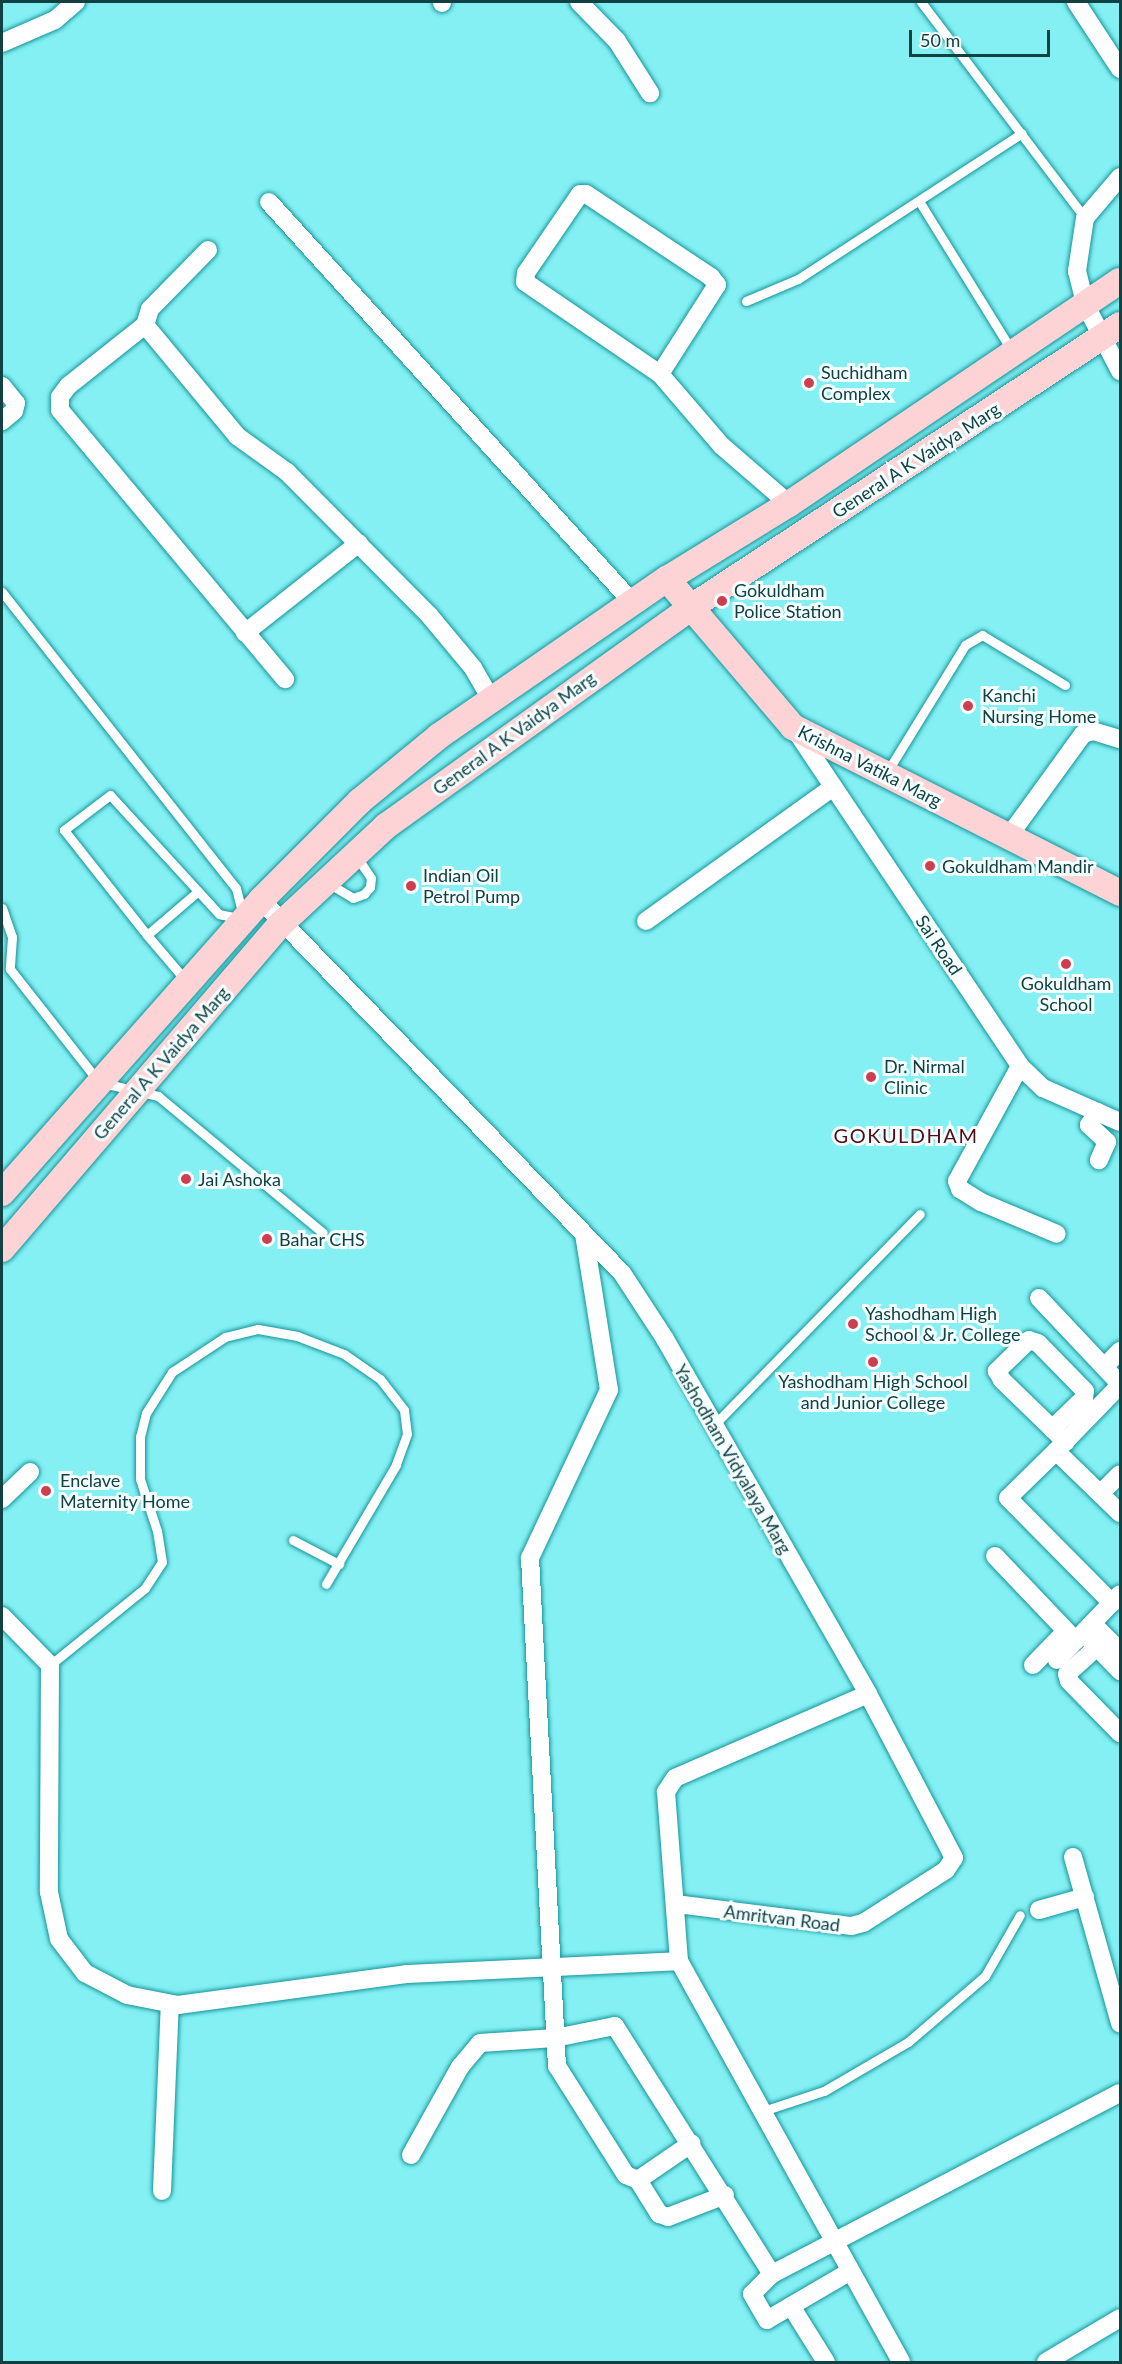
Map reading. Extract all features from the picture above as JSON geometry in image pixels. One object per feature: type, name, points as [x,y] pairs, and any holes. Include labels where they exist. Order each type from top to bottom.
[{"type":"main road","name":"General A K Vaidya Marg","points":[[2,1193],[261,900],[360,801],[490,698],[668,579],[789,504],[1120,281]]},
{"type":"main road","name":"General A K Vaidya Marg","points":[[2,1249],[281,924],[395,819],[690,608],[1111,331]]},
{"type":"main road","name":"Krishna Vatika Marg","points":[[668,579],[690,608],[793,727],[1120,893]]},
{"type":"street","points":[[2,43],[55,20],[76,2]]},
{"type":"street","points":[[579,2],[617,41],[650,93]]},
{"type":"street","points":[[1076,2],[1120,69]]},
{"type":"street","points":[[1120,177],[1085,219],[1077,271],[1085,304],[1111,331],[1120,371]]},
{"type":"street","points":[[660,374],[717,285],[711,277],[586,194],[580,194],[526,273],[525,282],[660,374],[722,446],[789,504]]},
{"type":"street","points":[[269,202],[633,603]]},
{"type":"street","points":[[208,250],[150,309],[145,325],[68,386],[60,397],[60,410],[285,679]]},
{"type":"street","points":[[145,325],[237,436],[287,472],[440,628],[473,668],[490,698]]},
{"type":"street","points":[[2,386],[16,403],[14,411],[2,421]]},
{"type":"street","points":[[245,633],[359,543]]},
{"type":"street","name":"Sai Road","points":[[793,727],[1020,1066],[1043,1088],[1087,1119],[1120,1122]]},
{"type":"street","points":[[1009,836],[1083,734],[1093,731],[1120,739]]},
{"type":"street","points":[[646,921],[833,787]]},
{"type":"street","name":"Yashodham Vidyalaya Marg","points":[[261,900],[281,924],[622,1273],[665,1339],[868,1694]]},
{"type":"street","points":[[1020,1066],[957,1181],[960,1189],[981,1202],[1057,1234]]},
{"type":"street","points":[[1087,1119],[1107,1142],[1099,1160]]},
{"type":"street","points":[[584,1234],[609,1390],[530,1558],[557,2066],[626,2175],[638,2180],[652,2205],[664,2216],[725,2194]]},
{"type":"street","points":[[1033,1665],[1080,1629],[1112,1598],[1008,1498],[1061,1447],[1120,1384],[1039,1298]]},
{"type":"street","points":[[1052,1429],[1084,1398],[1085,1391],[1038,1343],[1029,1340],[997,1371],[1002,1380],[1052,1429],[1061,1447],[1120,1514]]},
{"type":"street","points":[[1104,1367],[1120,1350]]},
{"type":"street","points":[[2,1499],[30,1472]]},
{"type":"street","points":[[1100,1494],[1120,1474]]},
{"type":"street","points":[[995,1556],[1080,1629],[1120,1671]]},
{"type":"street","points":[[2,1616],[50,1665],[49,1893],[59,1939],[85,1973],[127,1995],[170,2004],[406,1974],[551,1969],[592,1963],[679,1961]]},
{"type":"street","points":[[1080,1629],[1120,1651]]},
{"type":"street","points":[[1057,1660],[1080,1629]]},
{"type":"street","points":[[1097,1647],[1067,1674],[1069,1681],[1120,1733]]},
{"type":"street","points":[[868,1694],[669,1784],[679,1961],[833,2245],[901,2362]]},
{"type":"street","name":"Amritvan Road","points":[[676,1904],[851,1926],[863,1923],[946,1870],[954,1858],[950,1847],[868,1694]]},
{"type":"street","points":[[1073,1857],[1120,2023]]},
{"type":"street","points":[[1039,1910],[1085,1897]]},
{"type":"street","points":[[162,2191],[170,2004]]},
{"type":"street","points":[[411,2155],[475,2046],[489,2041],[555,2038],[602,2026],[618,2028],[725,2194],[772,2274]]},
{"type":"street","points":[[849,2272],[767,2320],[752,2294],[772,2274],[833,2245],[1120,2093]]},
{"type":"street","points":[[638,2180],[692,2143]]},
{"type":"street","points":[[791,2306],[826,2362]]},
{"type":"street","points":[[1046,2362],[1120,2318]]},
{"type":"lane","points":[[921,2],[1085,219]]},
{"type":"lane","points":[[746,301],[798,279],[1022,133]]},
{"type":"lane","points":[[919,201],[1013,353]]},
{"type":"lane","points":[[2,591],[236,888],[244,919],[219,914],[196,893],[110,795],[64,830],[187,982]]},
{"type":"lane","points":[[885,774],[965,645],[982,635],[1065,685]]},
{"type":"lane","points":[[326,882],[353,898],[364,894],[370,887],[371,878],[355,854]]},
{"type":"lane","points":[[147,935],[196,893]]},
{"type":"lane","points":[[2,908],[12,937],[10,969],[99,1082],[158,1096],[323,1233]]},
{"type":"lane","points":[[2,975],[10,969]]},
{"type":"lane","points":[[713,1426],[920,1214]]},
{"type":"lane","points":[[50,1665],[145,1588],[162,1562],[158,1531],[140,1479],[140,1437],[146,1413],[172,1372],[225,1337],[258,1329],[297,1336],[344,1354],[380,1379],[404,1410],[407,1434],[396,1465],[326,1584]]},
{"type":"lane","points":[[293,1540],[339,1564]]},
{"type":"lane","points":[[760,2112],[824,2091],[908,2042],[985,1976],[1020,1915]]},
{"type":"place","name":"Suchidham Complex","points":[[809,383]]},
{"type":"place","name":"Gokuldham Police Station","points":[[722,601]]},
{"type":"place","name":"Kanchi Nursing Home","points":[[968,706]]},
{"type":"place","name":"Gokuldham Mandir","points":[[930,866]]},
{"type":"place","name":"Indian Oil Petrol Pump","points":[[411,886]]},
{"type":"place","name":"Gokuldham School","points":[[1066,964]]},
{"type":"place","name":"Dr. Nirmal Clinic","points":[[871,1077]]},
{"type":"place","name":"Jai Ashoka","points":[[186,1179]]},
{"type":"place","name":"Bahar CHS","points":[[267,1239]]},
{"type":"place","name":"Yashodham High School & Jr. College","points":[[853,1324]]},
{"type":"place","name":"Yashodham High School and Junior College","points":[[873,1362]]},
{"type":"place","name":"Enclave Maternity Home","points":[[46,1491]]},
{"type":"district","name":"GOKULDHAM","points":[[906,1135]]}]
